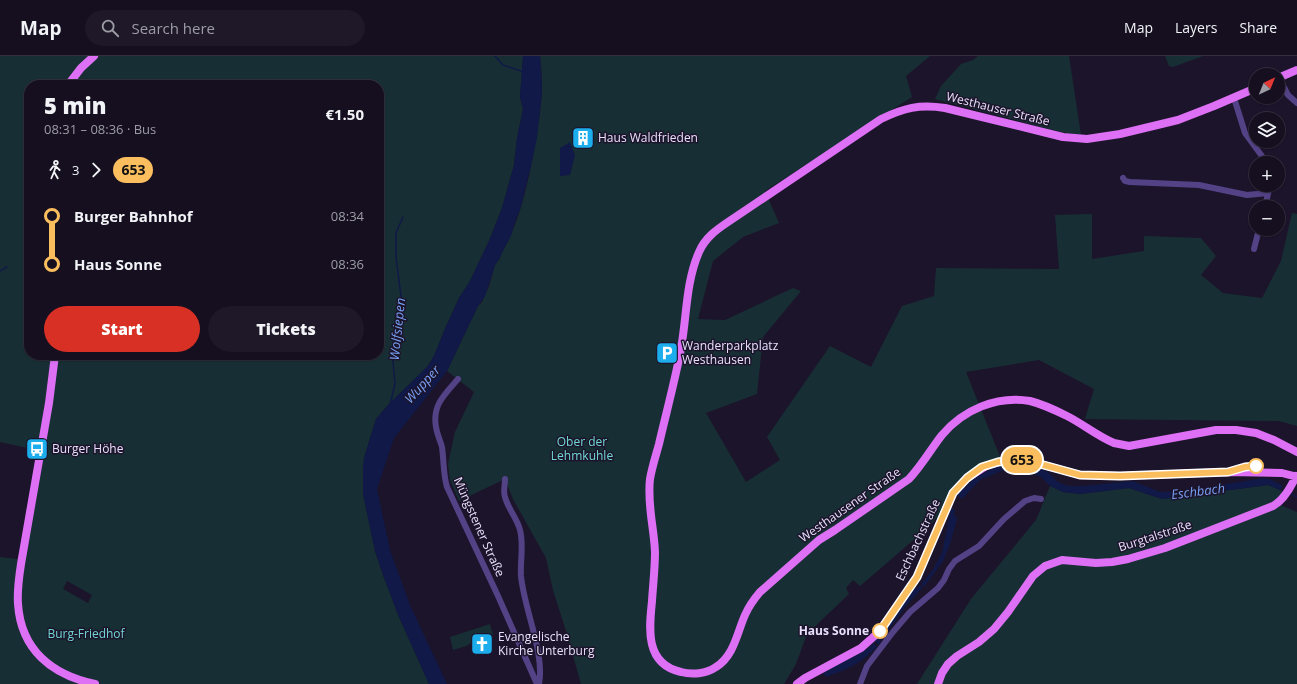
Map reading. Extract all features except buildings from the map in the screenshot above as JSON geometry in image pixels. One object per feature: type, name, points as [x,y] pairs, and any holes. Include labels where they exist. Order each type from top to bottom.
[{"type":"main road","points":[[72,80],[78,71],[94,56]]},
{"type":"main road","points":[[1285,75],[1297,70]]},
{"type":"main road","name":"Westhauser Straße","points":[[699,251],[710,236],[728,222],[881,119],[912,107],[928,106],[945,108],[1063,137],[1087,139],[1120,134],[1178,120],[1249,91]]},
{"type":"main road","name":"Westhausener Straße","points":[[699,251],[691,274],[680,354],[651,477],[649,496],[655,551],[650,640],[653,649],[661,662],[668,668],[676,671],[687,674],[699,673],[708,671],[719,665],[732,650],[747,610],[760,592],[819,540],[909,478],[916,472],[942,435],[953,424],[963,416],[981,406],[1001,401],[1029,401],[1059,412],[1115,443],[1129,446],[1216,430],[1236,430],[1256,433],[1274,440],[1297,452]]},
{"type":"main road","points":[[54,360],[48,409],[18,584],[18,606],[27,638],[34,650],[45,662],[58,671],[76,679],[95,684]]},
{"type":"main road","name":"Eschbachstraße","points":[[797,684],[861,648],[880,630],[917,577],[953,493],[967,478],[986,466],[1012,460],[1029,461],[1080,475],[1120,476],[1228,472],[1282,473],[1296,476]]},
{"type":"main road","name":"Burgtalstraße","points":[[938,684],[942,673],[948,664],[994,630],[1033,576],[1045,566],[1062,560],[1096,563],[1112,562],[1128,559],[1164,548],[1236,519],[1271,508],[1277,504],[1288,491],[1296,476]]},
{"type":"street","points":[[1285,90],[1288,95],[1297,103]]},
{"type":"street","points":[[1234,98],[1245,133],[1262,156]]},
{"type":"street","points":[[1123,178],[1125,181],[1130,182],[1198,185],[1247,194],[1268,193],[1266,200]]},
{"type":"street","points":[[1254,249],[1257,236]]},
{"type":"street","name":"Müngstener Straße","points":[[458,379],[439,402],[435,411],[436,427],[442,448],[444,478],[538,684]]},
{"type":"street","points":[[505,479],[505,498],[517,522],[521,534],[521,576],[537,647],[540,669],[538,684]]},
{"type":"street","points":[[860,684],[869,663],[910,612],[942,584],[952,564],[957,559],[979,546],[1004,519],[1025,501],[1034,498],[1041,499]]},
{"type":"green space","name":"Burg-Friedhof","points":[[0,56],[523,56],[520,97],[523,109],[517,138],[514,165],[502,208],[489,241],[470,281],[459,298],[434,356],[427,367],[389,404],[376,419],[364,458],[363,494],[375,551],[399,617],[429,684],[0,684],[0,557],[18,559],[37,450],[0,442]],"holes":[[[67,581],[92,595],[88,603],[63,589]]]},
{"type":"green space","name":"Ober der Lehmkuhle","points":[[540,56],[930,56],[906,76],[912,97],[765,191],[779,223],[743,237],[713,261],[698,319],[725,320],[793,288],[801,291],[763,337],[757,394],[706,413],[746,482],[780,460],[767,437],[830,346],[871,367],[902,306],[934,296],[936,268],[1059,269],[1055,215],[1092,214],[1092,259],[1144,251],[1144,236],[1201,238],[1216,256],[1201,275],[1223,293],[1262,298],[1281,261],[1292,213],[1297,214],[1297,426],[1279,421],[1085,419],[1094,389],[1039,360],[966,372],[1001,459],[974,468],[963,476],[953,487],[939,519],[936,518],[931,525],[860,586],[853,580],[846,588],[849,594],[807,634],[796,664],[784,684],[581,684],[553,590],[546,558],[513,499],[505,479],[459,501],[450,480],[448,464],[455,432],[474,392],[447,371],[478,306],[482,302],[489,286],[495,265],[500,258],[513,230],[522,204],[532,163],[542,94]]},
{"type":"green space","points":[[978,56],[1069,56],[1081,135],[1061,132],[935,99],[941,86],[961,64],[973,60]]},
{"type":"green space","points":[[1165,56],[1203,56],[1173,67],[1169,66]]},
{"type":"green space","points":[[1268,485],[1286,494],[1278,504],[1297,512],[1297,684],[917,684],[971,599],[1036,520],[1050,486],[1063,492],[1080,494],[1129,488],[1162,499]]},
{"type":"green space","points":[[490,624],[493,635],[473,639],[473,643],[453,650],[450,637]]},
{"type":"water","name":"Wupper","points":[[523,56],[540,56],[542,86],[537,138],[520,210],[511,236],[495,265],[485,296],[478,306],[447,371],[394,438],[377,489],[390,550],[410,605],[447,684],[429,684],[399,617],[375,551],[363,494],[364,458],[376,419],[389,404],[427,367],[434,356],[459,298],[470,281],[489,241],[502,208],[514,165],[517,138],[523,109],[520,97]]},
{"type":"water","points":[[570,142],[575,155],[570,175],[560,176],[560,148]]},
{"type":"water","points":[[1006,464],[1018,464],[1048,472],[1058,482],[1068,486],[1133,481],[1160,492],[1182,491],[1264,478],[1272,480],[1283,486],[1280,490],[1268,485],[1162,499],[1129,488],[1080,494],[1063,492],[1050,486],[1041,477],[1026,470],[1012,470],[1001,471],[980,480],[962,499],[957,495],[979,476],[991,469]]},
{"type":"water","points":[[951,508],[955,510],[954,514],[957,519],[950,544],[943,561],[924,587],[921,584],[932,571],[942,553]]},
{"type":"water","points":[[920,585],[922,588],[906,606],[878,645],[875,641],[888,625],[908,595]]},
{"type":"water","points":[[874,643],[877,647],[865,658],[853,665],[826,677],[822,672],[867,649]]},
{"type":"waterway","points":[[495,56],[503,65],[524,72]]},
{"type":"waterway","name":"Wolfsiepen","points":[[390,405],[395,384],[392,350],[398,329],[402,304],[396,257],[396,233],[403,217]]},
{"type":"waterway","points":[[0,271],[7,267]]},
{"type":"waterway","name":"Eschbach","points":[[1290,493],[1297,497]]},
{"type":"bus line","name":"653","points":[[880,631],[917,577],[953,493],[967,478],[982,467],[1004,460],[1017,460],[1029,461],[1080,475],[1120,476],[1228,472],[1245,467],[1256,466]]},
{"type":"place","name":"Haus Waldfrieden","points":[[583,138]]},
{"type":"place","name":"Wanderparkplatz Westhausen","points":[[667,353]]},
{"type":"place","name":"Burger Höhe","points":[[37,449]]},
{"type":"place","name":"Haus Sonne","points":[[880,631]]},
{"type":"place","name":"Evangelische Kirche Unterburg","points":[[482,644]]}]
